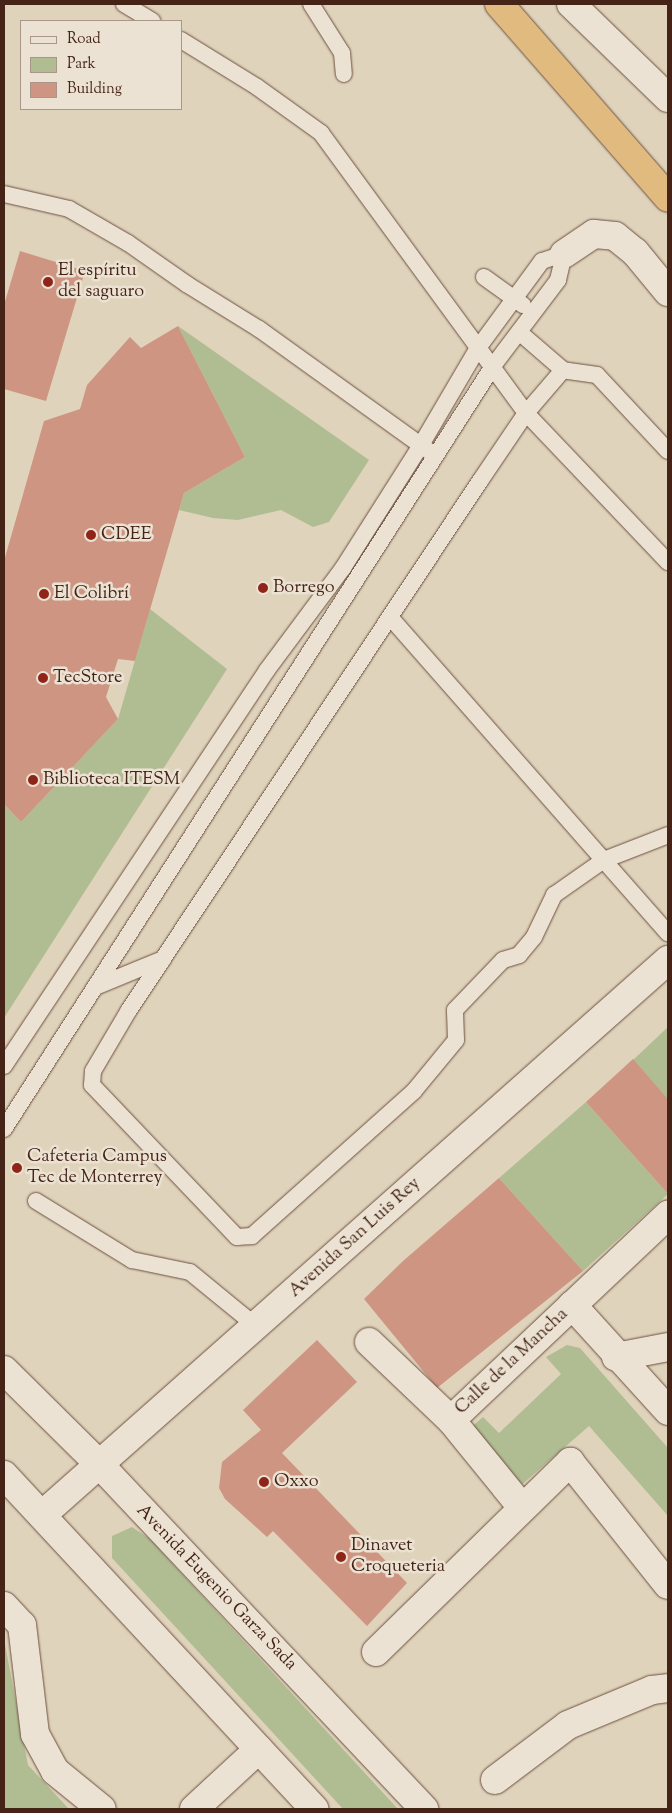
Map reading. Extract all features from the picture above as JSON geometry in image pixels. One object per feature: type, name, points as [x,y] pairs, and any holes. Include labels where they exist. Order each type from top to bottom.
[{"type":"highway","points":[[498,4],[668,198]]},
{"type":"street","points":[[571,4],[664,86]]},
{"type":"street","points":[[564,254],[594,234],[615,236],[635,252],[668,292]]},
{"type":"street","name":"Avenida San Luis Rey","points":[[42,1515],[668,960]]},
{"type":"street","name":"Calle de la Mancha","points":[[451,1420],[668,1215]]},
{"type":"street","name":"Calle de la Mancha","points":[[572,1305],[616,1357],[668,1411]]},
{"type":"street","name":"Calle de la Mancha","points":[[369,1342],[451,1420],[521,1506]]},
{"type":"street","points":[[616,1357],[668,1347]]},
{"type":"street","name":"Avenida Eugenio Garza Sada","points":[[4,1370],[100,1465],[424,1809]]},
{"type":"street","points":[[376,1652],[521,1506],[570,1462],[668,1585]]},
{"type":"street","points":[[4,1475],[314,1809]]},
{"type":"street","points":[[4,1606],[22,1625],[35,1734],[55,1771],[102,1809]]},
{"type":"street","points":[[495,1780],[568,1725],[652,1690],[668,1688]]},
{"type":"street","points":[[194,1809],[259,1749]]},
{"type":"lane","points":[[124,4],[150,20]]},
{"type":"lane","points":[[311,4],[342,53],[344,74]]},
{"type":"lane","points":[[182,41],[257,87],[322,133],[526,413],[668,562]]},
{"type":"lane","points":[[4,194],[69,209],[128,243],[188,285],[259,329],[436,456]]},
{"type":"lane","points":[[4,1066],[267,670],[343,568],[421,445],[478,348],[542,261],[564,254]]},
{"type":"lane","points":[[4,1129],[493,366],[558,280],[564,254]]},
{"type":"lane","points":[[484,277],[533,312]]},
{"type":"lane","points":[[519,332],[563,370],[597,376],[668,451]]},
{"type":"lane","points":[[563,370],[526,413],[163,959],[93,1071],[92,1084],[237,1237],[252,1236],[414,1091],[456,1040],[454,1010],[503,960],[519,955],[534,937],[554,895],[604,860],[668,835]]},
{"type":"lane","points":[[390,618],[668,933]]},
{"type":"lane","points":[[95,987],[163,959]]},
{"type":"lane","points":[[36,1200],[132,1260],[190,1272],[256,1326]]},
{"type":"green space","points":[[178,326],[369,460],[329,522],[313,527],[281,510],[238,520],[213,518],[179,510],[184,493],[245,457]]},
{"type":"green space","points":[[150,609],[227,669],[4,1018],[4,804],[21,822],[118,719]]},
{"type":"green space","points":[[668,1027],[668,1099],[633,1060]]},
{"type":"green space","points":[[586,1102],[668,1194],[583,1271],[499,1178]]},
{"type":"green space","points":[[567,1345],[580,1348],[668,1448],[668,1516],[589,1426],[519,1487],[469,1429],[483,1417],[499,1433],[561,1374],[546,1357]]},
{"type":"green space","points":[[132,1527],[150,1539],[398,1809],[343,1809],[112,1558],[112,1536]]},
{"type":"green space","points":[[4,1639],[28,1765],[69,1809],[4,1809]]},
{"type":"building","points":[[20,251],[85,271],[46,401],[4,389],[4,305]]},
{"type":"building","name":"CDEE","points":[[178,326],[245,457],[184,493],[135,661],[118,659],[106,697],[118,719],[21,822],[4,804],[4,561],[44,421],[80,409],[87,385],[130,337],[141,348]]},
{"type":"building","points":[[633,1059],[668,1099],[668,1194],[586,1102]]},
{"type":"building","points":[[499,1178],[583,1271],[437,1388],[364,1299],[403,1261]]},
{"type":"building","points":[[317,1340],[357,1382],[282,1453],[407,1583],[367,1626],[273,1531],[267,1537],[225,1499],[219,1488],[222,1462],[261,1430],[243,1410]]},
{"type":"place","name":"El espíritu del saguaro","points":[[48,282]]},
{"type":"place","name":"CDEE","points":[[91,535]]},
{"type":"place","name":"Borrego","points":[[263,588]]},
{"type":"place","name":"El Colibrí","points":[[44,594]]},
{"type":"place","name":"TecStore","points":[[43,678]]},
{"type":"place","name":"Biblioteca ITESM","points":[[33,780]]},
{"type":"place","name":"Cafeteria Campus Tec de Monterrey","points":[[17,1168]]},
{"type":"place","name":"Oxxo","points":[[264,1482]]},
{"type":"place","name":"Dinavet Croqueteria","points":[[341,1557]]}]
